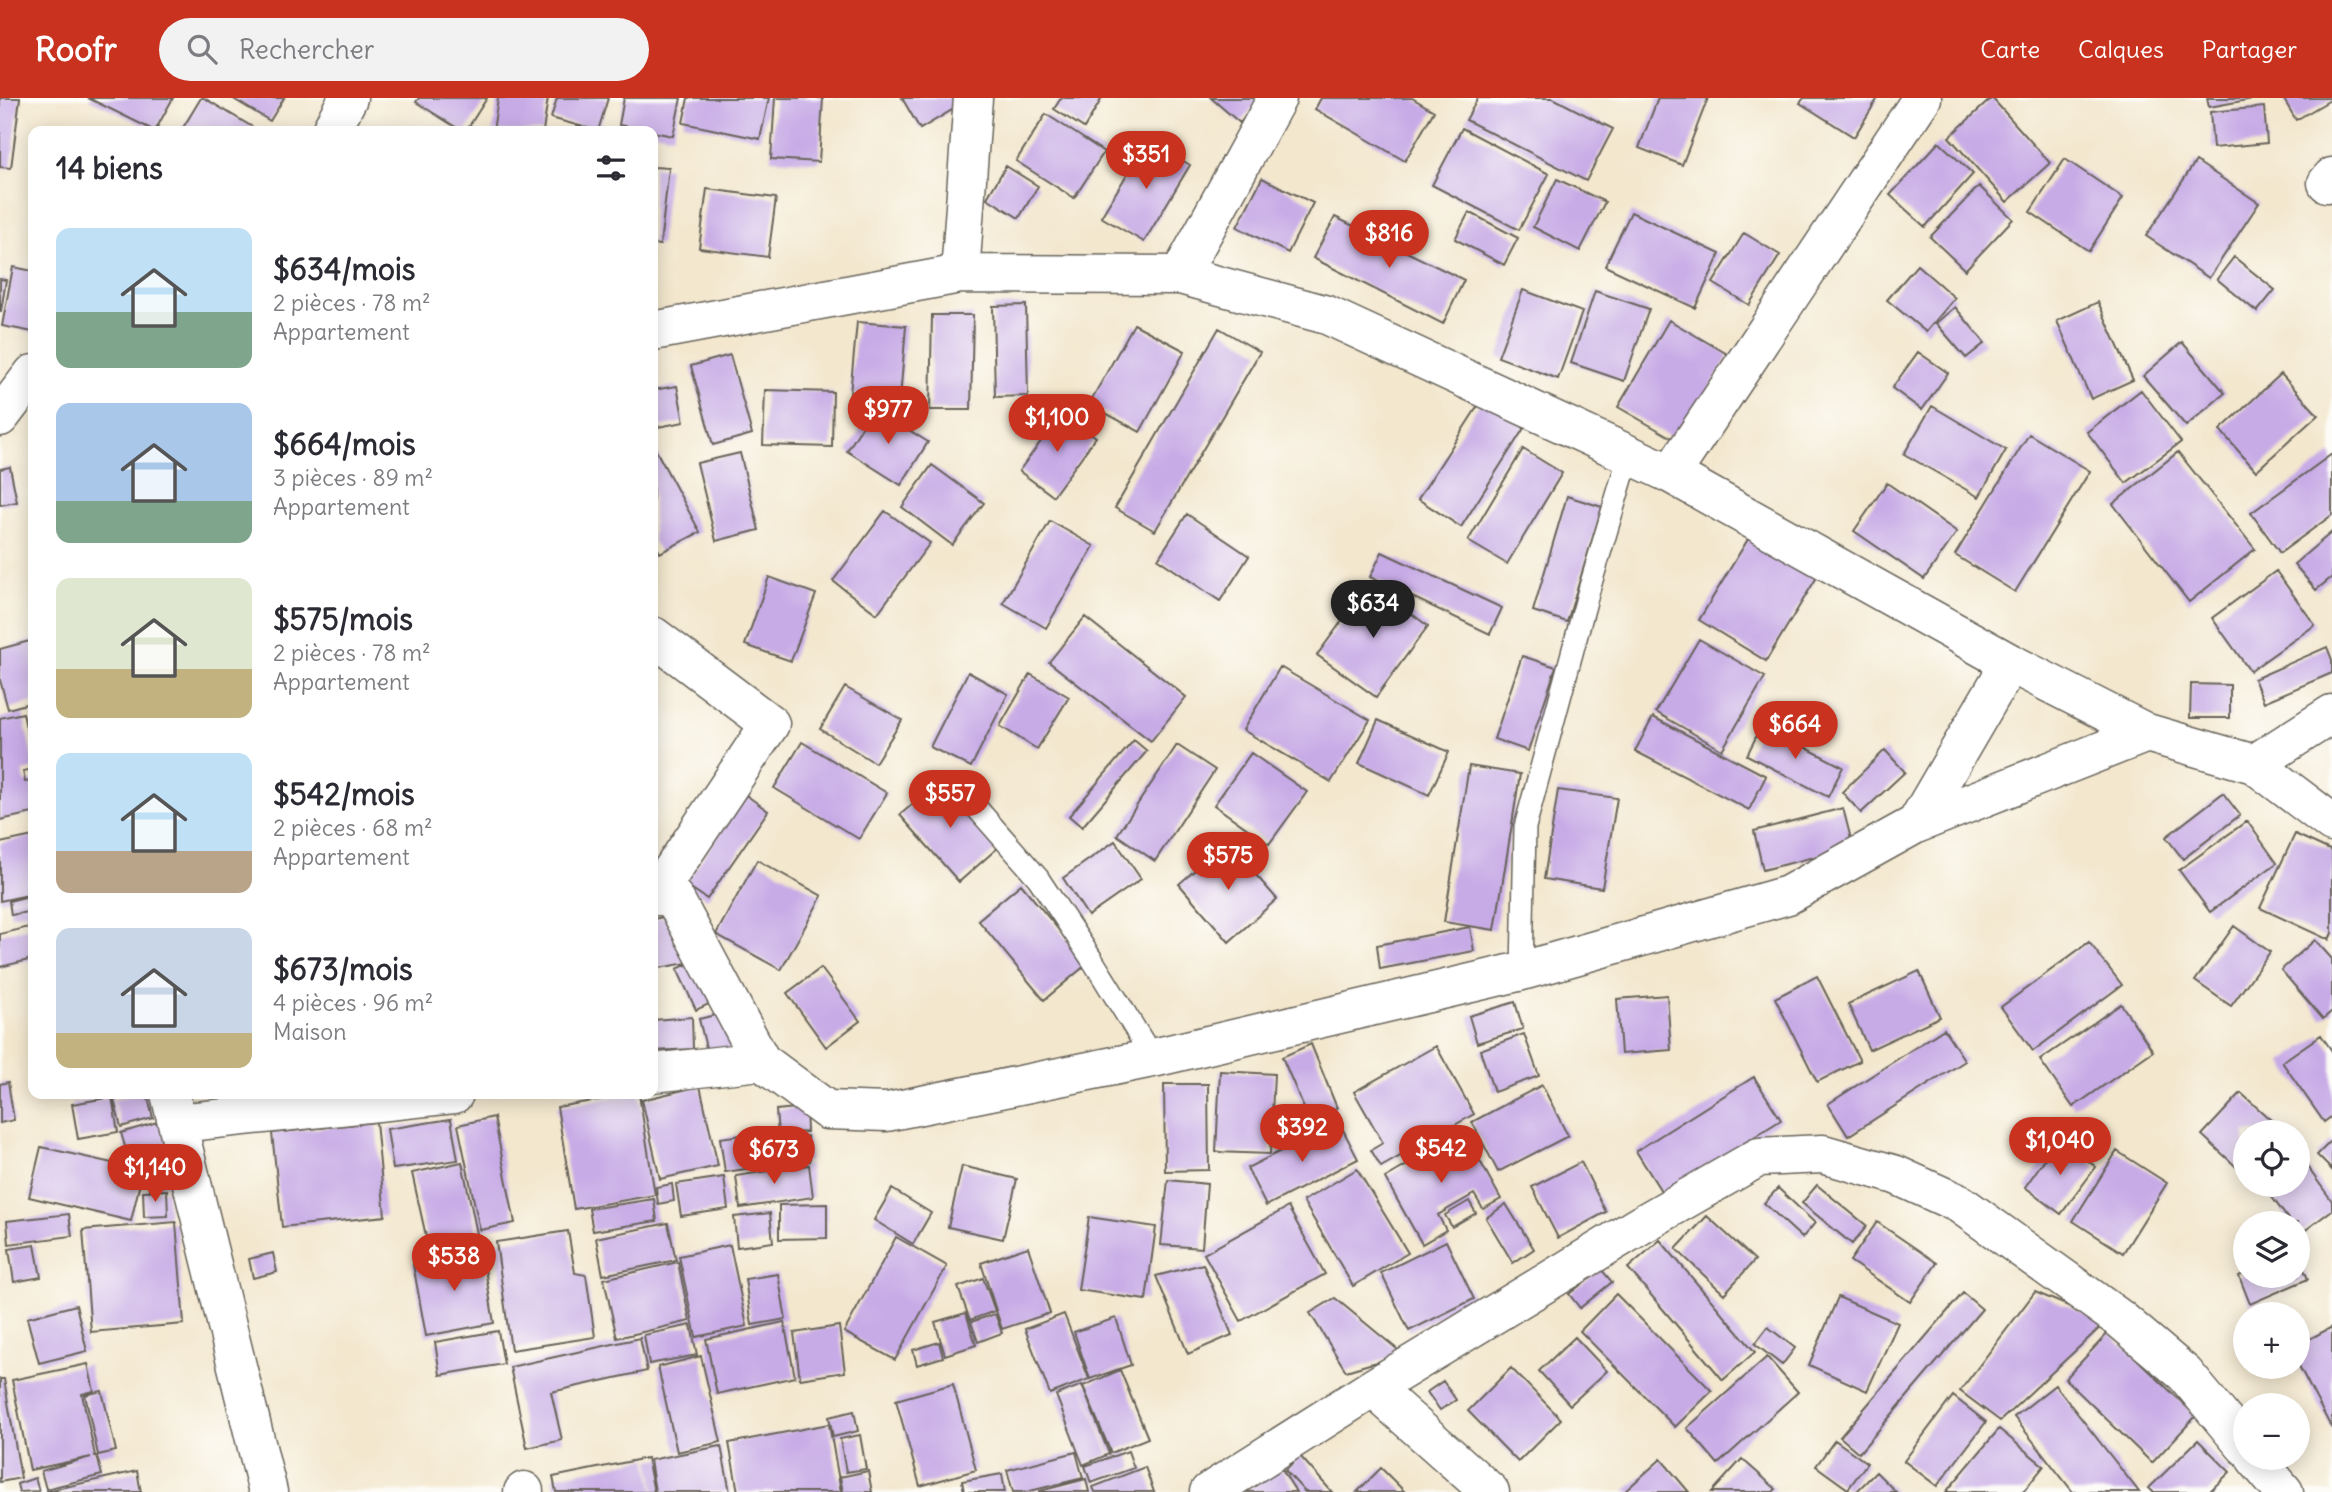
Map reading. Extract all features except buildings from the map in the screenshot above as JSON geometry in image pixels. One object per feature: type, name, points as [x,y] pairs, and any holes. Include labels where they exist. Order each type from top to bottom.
[{"type":"street","points":[[334,126],[348,98]]},
{"type":"street","points":[[960,274],[973,98]]},
{"type":"street","points":[[1180,275],[1277,98]]},
{"type":"street","points":[[1671,474],[1922,98]]},
{"type":"street","points":[[658,330],[960,274],[1180,275],[1327,315],[1671,474],[2010,663],[2147,733],[2254,764],[2332,823]]},
{"type":"street","points":[[0,368],[28,372]]},
{"type":"street","points":[[0,418],[28,380]]},
{"type":"street","points":[[658,640],[771,723],[658,889]]},
{"type":"street","points":[[1916,824],[2010,663]]},
{"type":"street","points":[[2254,764],[2332,714]]},
{"type":"street","points":[[658,896],[674,898],[761,1061],[827,1110],[887,1112],[1153,1058],[1522,971],[1788,895],[1916,824],[2147,733]]},
{"type":"street","points":[[658,1072],[761,1061]]},
{"type":"street","points":[[268,1492],[174,1108],[354,1099]]},
{"type":"street","points":[[1209,1492],[1373,1388],[1639,1226],[1759,1157],[1823,1154],[1896,1175],[1961,1204],[2120,1319],[2185,1374],[2233,1432]]},
{"type":"street","points":[[1373,1388],[1490,1492]]},
{"type":"street","points":[[2265,1470],[2284,1492]]},
{"type":"lane","points":[[1522,971],[1525,827],[1629,455]]},
{"type":"lane","points":[[967,797],[1038,878],[1153,1058]]}]
